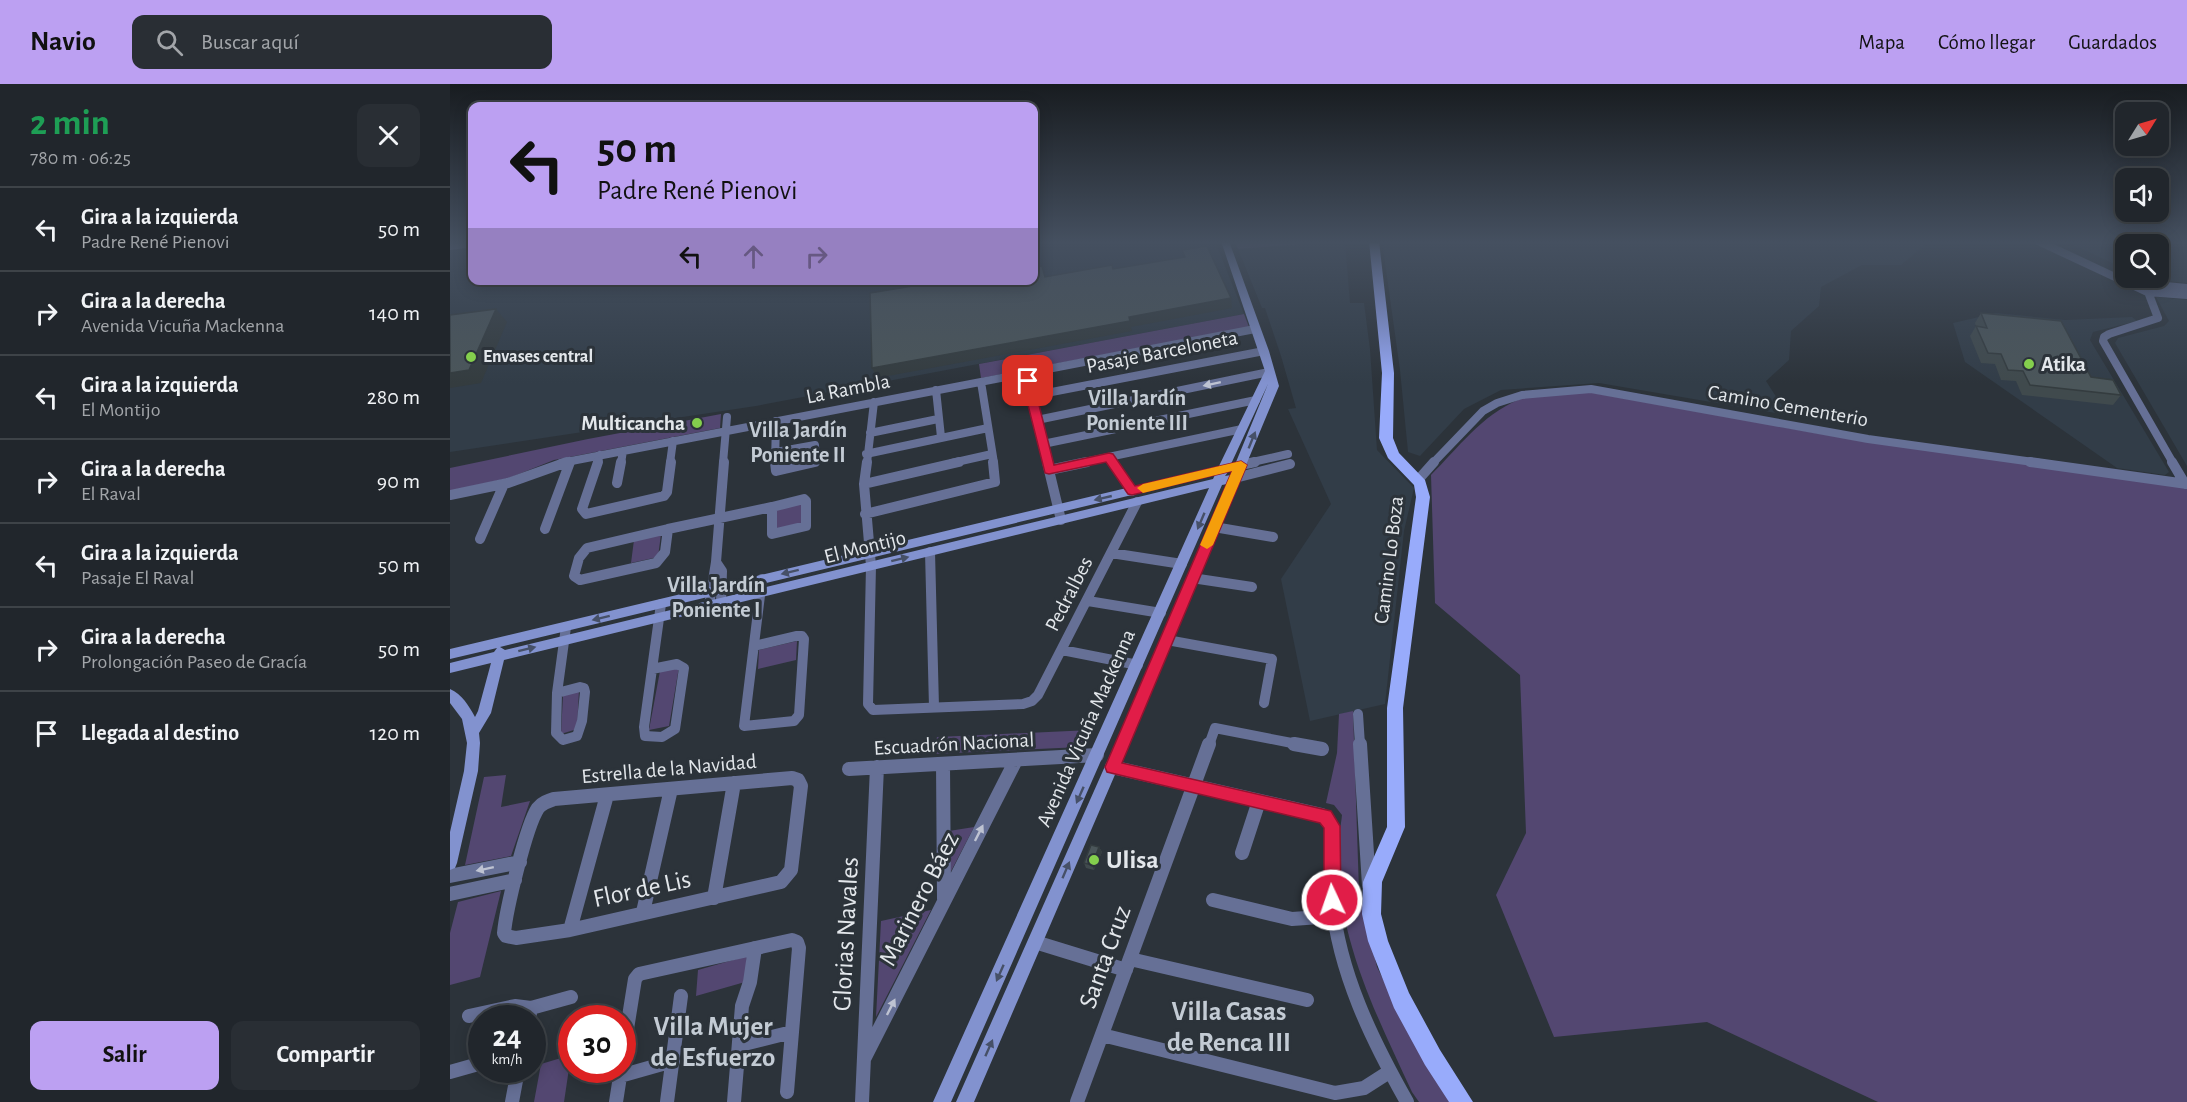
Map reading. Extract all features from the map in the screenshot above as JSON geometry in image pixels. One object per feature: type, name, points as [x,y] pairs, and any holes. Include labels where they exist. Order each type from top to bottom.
[{"type":"main road","name":"Camino Lo Boza","points":[[1379,289],[1388,373],[1387,443],[1393,456],[1418,480],[1423,497],[1395,708],[1396,827],[1392,842],[1375,874],[1371,894],[1377,936],[1400,996],[1433,1061],[1462,1102]]},
{"type":"street","points":[[1037,420],[1269,372],[1264,351],[1241,289]]},
{"type":"street","points":[[2146,289],[2158,318],[2109,334],[2104,337],[2103,341],[2186,484]]},
{"type":"street","points":[[2148,289],[2187,295]]},
{"type":"street","name":"La Rambla","points":[[450,495],[504,484],[570,461],[1255,329]]},
{"type":"street","name":"Pasaje Barceloneta","points":[[1031,396],[1264,351]]},
{"type":"street","name":"Avenida Vicuña Mackenna","points":[[965,1102],[1167,640],[1274,386],[1269,372]]},
{"type":"street","name":"Avenida Vicuña Mackenna","points":[[942,1102],[1115,718],[1217,483],[1269,372]]},
{"type":"street","points":[[1026,373],[1060,514]]},
{"type":"street","points":[[865,514],[995,482],[981,382]]},
{"type":"street","name":"Camino Cementerio","points":[[1418,480],[1439,454],[1466,427],[1483,411],[1497,403],[1522,395],[1591,389],[1868,439],[2186,484]]},
{"type":"street","points":[[936,390],[941,437]]},
{"type":"street","points":[[1043,444],[1256,400]]},
{"type":"street","points":[[874,402],[864,484],[871,566],[868,704],[876,711],[934,707],[930,552]]},
{"type":"street","points":[[715,604],[727,417]]},
{"type":"street","points":[[870,433],[938,419]]},
{"type":"street","points":[[776,421],[776,452],[776,471],[814,463],[816,446],[812,444],[776,452]]},
{"type":"street","points":[[866,454],[988,428]]},
{"type":"street","points":[[1049,470],[1242,429]]},
{"type":"street","points":[[600,455],[582,509],[584,513],[664,496],[667,492],[673,441]]},
{"type":"street","points":[[617,483],[623,451]]},
{"type":"street","points":[[864,484],[992,454]]},
{"type":"street","points":[[1109,457],[1134,497]]},
{"type":"street","name":"El Montijo","points":[[450,654],[869,554],[1134,497],[1217,483],[1238,472],[1289,459],[1238,472],[1224,469],[1134,497]]},
{"type":"street","points":[[545,529],[570,461]]},
{"type":"street","points":[[480,539],[504,484]]},
{"type":"street","name":"Pedralbes","points":[[934,707],[1023,704],[1032,701],[1038,695],[1112,553],[1134,497]]},
{"type":"street","points":[[668,529],[667,553],[657,563],[580,580],[574,576],[581,552],[585,548],[668,529],[719,519],[804,499],[806,501],[806,526],[772,534],[772,507]]},
{"type":"street","name":"El Montijo","points":[[450,668],[930,552],[1060,514]]},
{"type":"street","points":[[1214,527],[1273,537]]},
{"type":"street","points":[[1112,553],[1182,564]]},
{"type":"street","points":[[1192,578],[1252,587]]},
{"type":"street","points":[[754,646],[802,636],[804,639],[799,715],[788,724],[749,727],[744,726],[743,721],[762,579]]},
{"type":"street","points":[[1088,601],[1161,613]]},
{"type":"street","points":[[652,669],[677,664],[684,668],[675,729],[667,736],[649,738],[645,736],[644,727],[659,617],[661,604]]},
{"type":"street","points":[[557,693],[566,627]]},
{"type":"street","points":[[1150,637],[1272,659],[1264,703]]},
{"type":"street","points":[[473,731],[484,713],[503,642]]},
{"type":"street","points":[[1062,650],[1138,665]]},
{"type":"street","points":[[450,695],[464,708],[473,731],[473,761],[454,829],[450,863]]},
{"type":"street","name":"Camino Lo Boza","points":[[1358,714],[1366,867],[1371,894]]},
{"type":"street","points":[[1115,718],[1132,721]]},
{"type":"street","name":"Santa Cruz","points":[[1077,1102],[1215,728],[1323,749]]},
{"type":"street","name":"Escuadrón Nacional","points":[[849,769],[1097,755]]},
{"type":"street","name":"Marinero Báez","points":[[864,1059],[1016,760]]},
{"type":"street","points":[[943,764],[944,902]]},
{"type":"street","name":"Glorias Navales","points":[[862,1102],[877,767]]},
{"type":"street","points":[[1112,767],[1322,815],[1331,822],[1334,916],[1352,990],[1375,1044],[1407,1102]]},
{"type":"street","name":"Estrella de la Navidad","points":[[520,862],[537,810],[544,803],[554,799],[792,778],[798,780],[801,786],[791,870],[786,879]]},
{"type":"street","points":[[714,898],[734,783]]},
{"type":"street","points":[[643,912],[671,789]]},
{"type":"street","points":[[570,930],[606,795]]},
{"type":"street","points":[[1242,853],[1258,801]]},
{"type":"street","points":[[1060,840],[1077,844]]},
{"type":"street","points":[[450,876],[520,862],[515,879],[450,894]]},
{"type":"street","name":"Flor de Lis","points":[[515,879],[503,928],[506,936],[516,938],[570,930],[643,912],[775,885],[786,879]]},
{"type":"street","points":[[1213,900],[1285,918],[1334,916]]},
{"type":"street","points":[[631,1005],[635,979],[639,974],[792,940],[798,944],[787,1092]]},
{"type":"street","points":[[1035,942],[1128,964],[1307,1000]]},
{"type":"street","points":[[734,1102],[742,1006],[750,982],[755,948]]},
{"type":"street","points":[[667,1102],[681,996]]},
{"type":"street","points":[[546,1007],[572,997]]},
{"type":"street","points":[[740,1046],[792,1032]]},
{"type":"street","points":[[1102,1035],[1335,1093],[1347,1093],[1369,1087],[1389,1072]]},
{"type":"street","points":[[636,1069],[673,1061]]},
{"type":"street","points":[[450,1072],[468,1066]]},
{"type":"street","points":[[512,1102],[516,1083]]},
{"type":"street","points":[[616,1102],[619,1083]]},
{"type":"shaded area","points":[[450,289],[1234,289],[1244,314],[756,406],[450,452]]},
{"type":"shaded area","points":[[1254,289],[1349,289],[1350,303],[1364,303],[1370,349],[1377,450],[1414,488],[1404,531],[1385,704],[1310,721],[1281,579],[1331,504],[1288,409],[1296,408],[1265,308],[1262,308]]},
{"type":"shaded area","points":[[1389,289],[1821,289],[1819,306],[1791,331],[1789,360],[1766,381],[1788,415],[1599,383],[1501,390],[1464,409],[1420,456],[1408,452]]},
{"type":"shaded area","points":[[2156,297],[2187,300],[2187,466],[2115,343],[2118,338],[2164,326],[2169,321]]},
{"type":"shaded area","points":[[1996,313],[2065,320],[2132,317],[2137,321],[2093,332],[2090,340],[2169,472],[2165,475],[2117,468],[1965,362],[1953,323]]},
{"type":"shaded area","points":[[1244,314],[1249,327],[981,378],[979,364]]},
{"type":"shaded area","points":[[1577,390],[1866,442],[2187,484],[2187,1102],[1878,1102],[1707,1022],[1554,1037],[1496,895],[1526,833],[1520,675],[1435,603],[1431,475],[1471,433],[1505,406],[1532,395]]},
{"type":"shaded area","points":[[721,414],[720,428],[554,460],[509,478],[450,491],[450,468]]},
{"type":"shaded area","points":[[801,502],[801,523],[775,529],[776,508]]},
{"type":"shaded area","points":[[661,534],[658,557],[631,563],[634,540]]},
{"type":"shaded area","points":[[797,641],[796,660],[758,669],[759,650]]},
{"type":"shaded area","points":[[679,667],[669,726],[649,730],[660,671]]},
{"type":"shaded area","points":[[579,690],[577,729],[561,734],[563,695]]},
{"type":"shaded area","points":[[1353,711],[1359,891],[1377,967],[1419,1051],[1451,1102],[1419,1102],[1412,1092],[1361,976],[1344,916],[1339,885],[1337,847],[1342,815],[1334,805],[1326,803],[1337,753],[1339,714]]},
{"type":"shaded area","points":[[1091,730],[1081,747],[933,754],[937,737]]},
{"type":"shaded area","points":[[506,775],[501,807],[530,801],[511,856],[465,865],[484,777]]},
{"type":"shaded area","points":[[974,827],[947,879],[949,831]]},
{"type":"shaded area","points":[[501,891],[480,977],[450,985],[450,933],[458,902]]},
{"type":"shaded area","points":[[931,910],[876,1017],[881,921]]},
{"type":"shaded area","points":[[747,956],[745,982],[696,996],[698,970]]},
{"type":"shaded area","points":[[558,1059],[558,1083],[567,1083],[564,1102],[534,1102],[538,1083],[546,1083],[546,1062]]},
{"type":"building","points":[[897,289],[1227,289],[1231,298],[1129,317],[1130,321],[872,368],[870,293]]},
{"type":"building","points":[[496,309],[469,370],[450,373],[450,315]]},
{"type":"building","name":"Atika","points":[[1981,313],[2061,321],[2091,377],[2113,380],[2121,395],[2030,385],[2023,371],[2008,370],[2001,354],[1988,353],[1976,326],[1987,328]]},
{"type":"building","points":[[1091,845],[1099,847],[1092,865],[1084,863]]},
{"type":"slow traffic","points":[[1143,488],[1241,465],[1207,545]]},
{"type":"place","name":"Envases central","points":[[471,357]]},
{"type":"place","name":"Atika","points":[[2029,364]]},
{"type":"place","name":"Multicancha","points":[[697,423]]},
{"type":"place","name":"Ulisa","points":[[1094,860]]},
{"type":"district","name":"Villa Jardín Poniente III","points":[[1137,410]]},
{"type":"district","name":"Villa Jardín Poniente II","points":[[798,442]]},
{"type":"district","name":"Villa Jardín Poniente I","points":[[716,598]]},
{"type":"district","name":"Villa Casas de Renca III","points":[[1229,1026]]},
{"type":"district","name":"Villa Mujer de Esfuerzo","points":[[713,1042]]},
{"type":"route","points":[[1028,381],[1049,470],[1109,457],[1132,491],[1241,465],[1112,767],[1326,817],[1332,826],[1330,864],[1332,900]]}]
